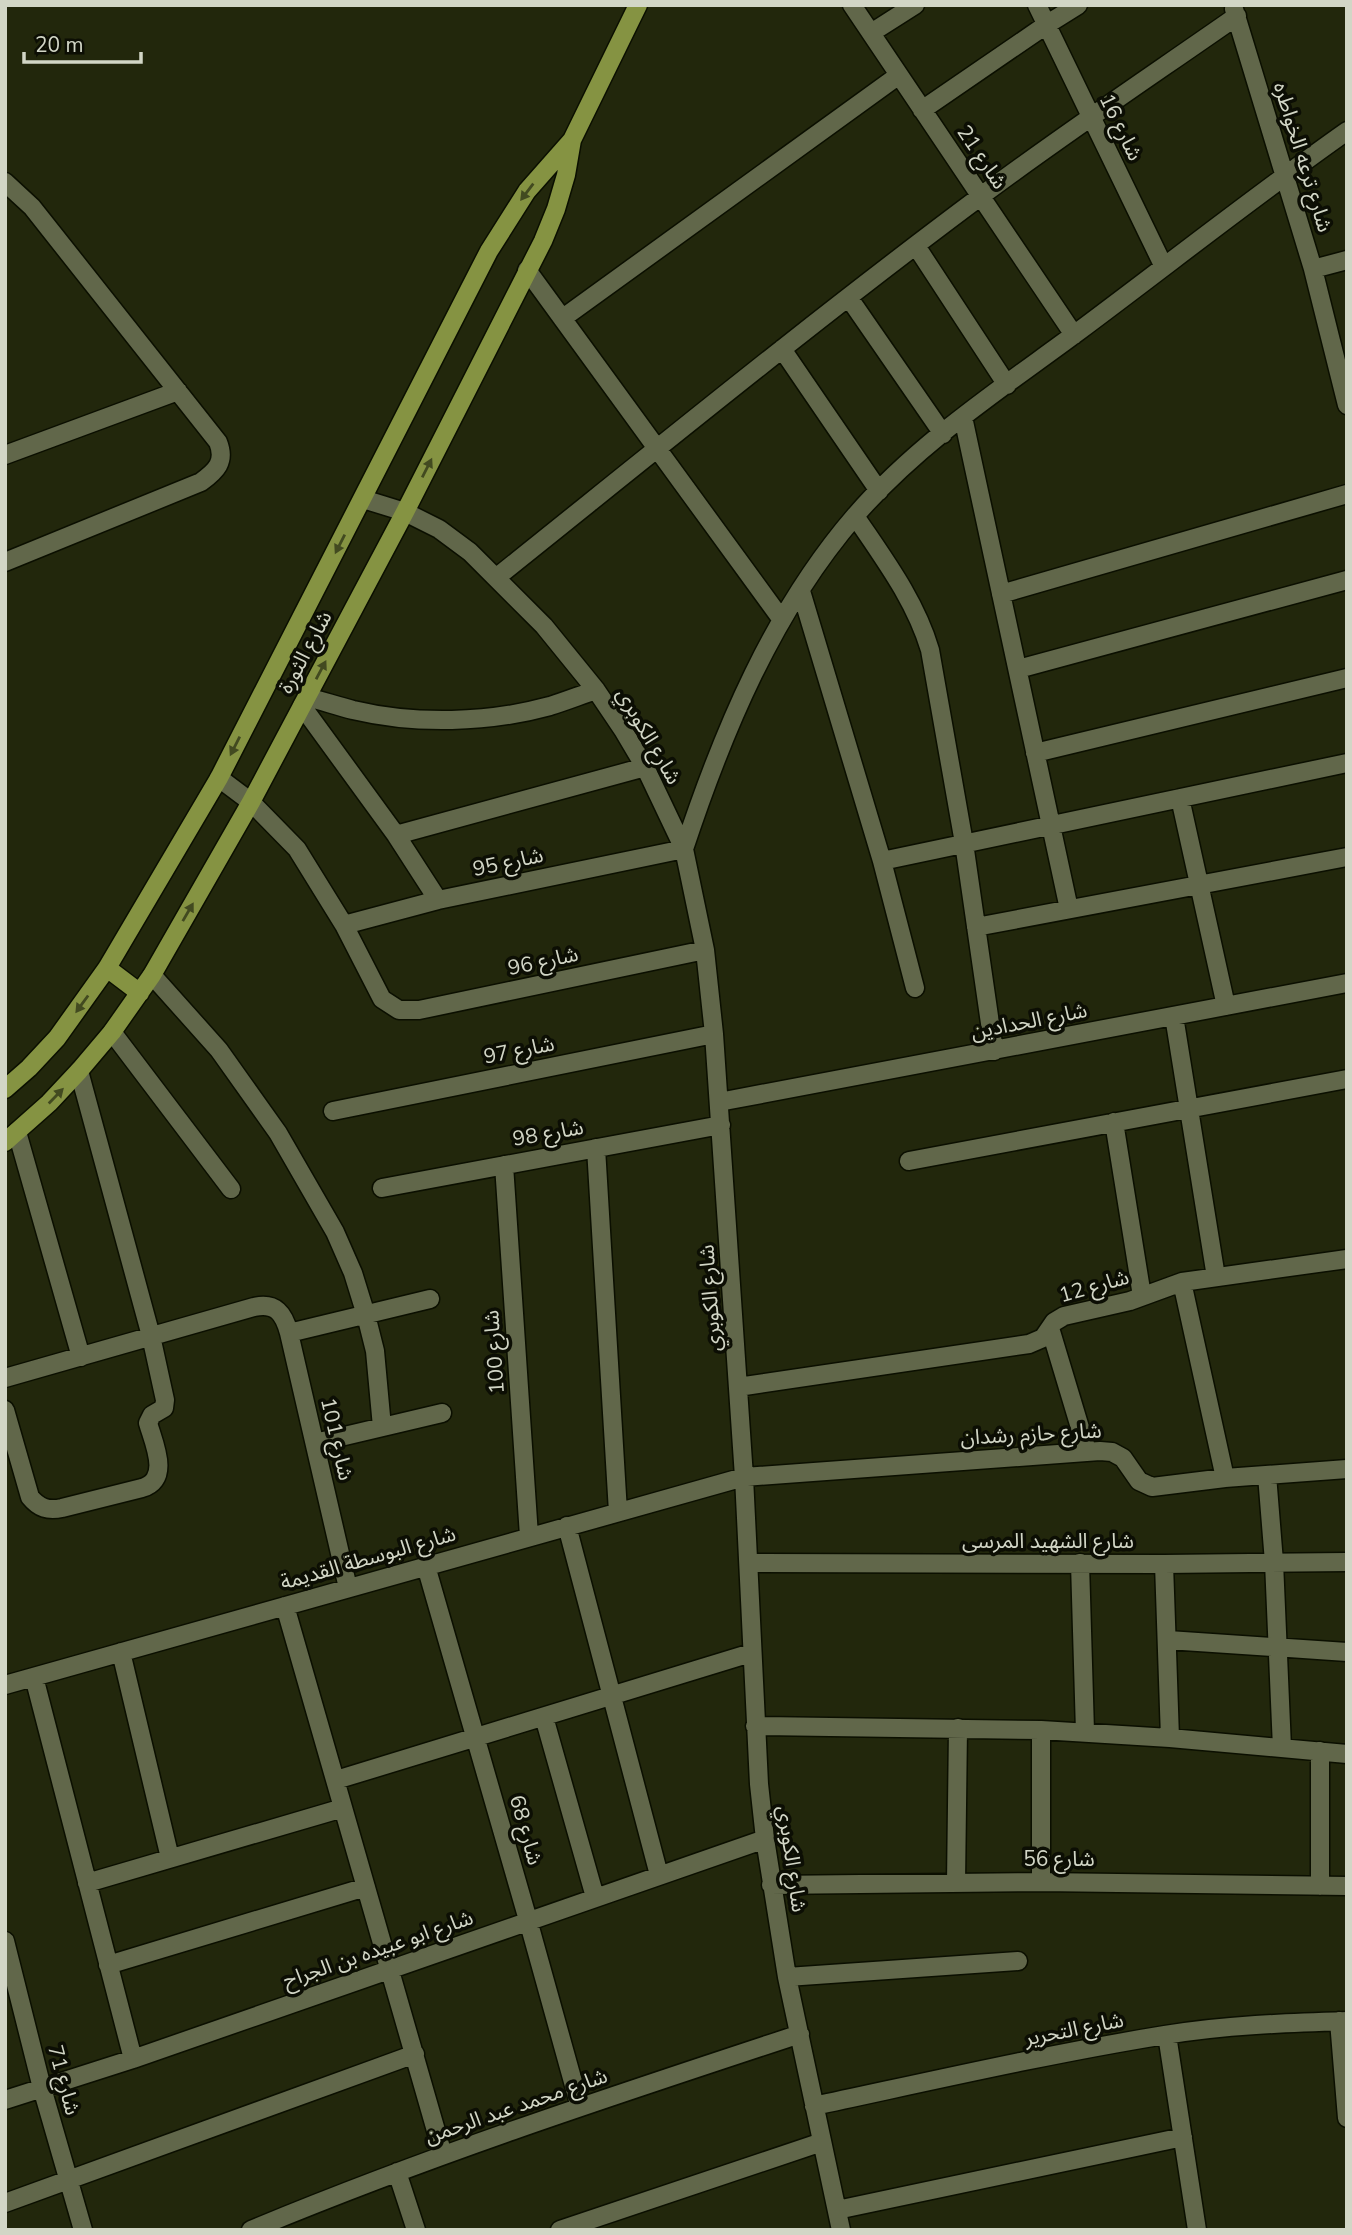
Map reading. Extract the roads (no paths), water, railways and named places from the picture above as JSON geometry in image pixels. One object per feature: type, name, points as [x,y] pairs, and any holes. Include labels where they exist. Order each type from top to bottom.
[{"type":"main road","name":"شارع الثورة","points":[[5,1089],[57,1038],[107,968],[219,778],[489,251],[527,191],[572,140],[638,5]]},
{"type":"main road","name":"شارع الثورة","points":[[11,1137],[79,1071],[140,993],[251,802],[405,512],[543,241],[566,175],[572,140]]},
{"type":"main road","points":[[107,968],[140,993]]},
{"type":"street","name":"شارع 21","points":[[852,5],[1074,335]]},
{"type":"street","points":[[871,33],[915,5]]},
{"type":"street","name":"شارع 16","points":[[1037,5],[1164,267]]},
{"type":"street","points":[[922,110],[1078,5]]},
{"type":"street","points":[[498,578],[782,349],[981,196],[1235,11]]},
{"type":"street","name":"شارع ترعه الخواطره","points":[[1235,11],[1342,367],[1347,405]]},
{"type":"street","points":[[564,318],[899,75]]},
{"type":"street","points":[[684,849],[714,762],[740,703],[782,621],[826,553],[855,516],[879,491],[963,417],[1347,131]]},
{"type":"street","points":[[5,182],[32,206],[178,391],[218,442],[222,458],[215,472],[201,482],[5,562]]},
{"type":"street","points":[[916,246],[1007,384]]},
{"type":"street","points":[[1313,269],[1347,260]]},
{"type":"street","points":[[527,271],[564,318],[782,621]]},
{"type":"street","points":[[849,298],[943,433]]},
{"type":"street","points":[[782,349],[879,491]]},
{"type":"street","points":[[5,455],[178,391]]},
{"type":"street","points":[[963,417],[1069,909]]},
{"type":"street","points":[[1001,594],[1347,494]]},
{"type":"street","name":"شارع الكوبري","points":[[363,499],[405,512],[439,529],[470,552],[544,626],[596,690],[645,767],[684,849],[705,950],[714,1034],[744,1477],[755,1726],[765,1839],[787,1977],[841,2230]]},
{"type":"street","points":[[855,516],[906,592],[924,630],[935,673],[964,843],[994,1051]]},
{"type":"street","points":[[1018,669],[1347,580]]},
{"type":"street","points":[[801,591],[882,861],[915,988]]},
{"type":"street","points":[[1035,752],[1347,678]]},
{"type":"street","points":[[305,701],[403,718],[452,720],[502,716],[550,706],[596,690]]},
{"type":"street","points":[[305,701],[438,900]]},
{"type":"street","points":[[882,861],[1347,763]]},
{"type":"street","points":[[396,835],[645,767]]},
{"type":"street","points":[[219,778],[251,802],[297,849],[344,926]]},
{"type":"street","points":[[1180,798],[1226,1006]]},
{"type":"street","name":"شارع 95","points":[[344,926],[438,900],[684,849]]},
{"type":"street","points":[[976,927],[1347,857]]},
{"type":"street","name":"شارع 96","points":[[344,926],[376,991],[390,1006],[399,1010],[419,1010],[705,950]]},
{"type":"street","points":[[152,975],[219,1050],[278,1133],[335,1232],[353,1273],[375,1351],[382,1427]]},
{"type":"street","name":"شارع الحدادين","points":[[719,1102],[1347,983]]},
{"type":"street","points":[[1174,1016],[1216,1277]]},
{"type":"street","points":[[112,1031],[231,1189]]},
{"type":"street","name":"شارع 97","points":[[333,1111],[714,1034]]},
{"type":"street","points":[[7,1422],[30,1497],[44,1508],[62,1508],[152,1484],[159,1475],[148,1423],[152,1415],[164,1408],[166,1402],[151,1336],[79,1071]]},
{"type":"street","points":[[909,1160],[1347,1079]]},
{"type":"street","points":[[1114,1122],[1142,1296]]},
{"type":"street","name":"شارع 98","points":[[382,1188],[721,1125]]},
{"type":"street","points":[[11,1137],[81,1357]]},
{"type":"street","points":[[596,1148],[618,1511]]},
{"type":"street","name":"شارع 100","points":[[504,1164],[529,1536]]},
{"type":"street","name":"شارع 12","points":[[738,1387],[1029,1344],[1043,1338],[1059,1318],[1142,1296],[1182,1282],[1347,1259]]},
{"type":"street","points":[[1182,1282],[1225,1478]]},
{"type":"street","points":[[289,1333],[430,1299]]},
{"type":"street","name":"شارع 101","points":[[151,1336],[254,1307],[271,1306],[283,1316],[348,1588]]},
{"type":"street","points":[[1050,1328],[1087,1451]]},
{"type":"street","points":[[5,1378],[151,1336]]},
{"type":"street","points":[[315,1443],[442,1413]]},
{"type":"street","name":"شارع حازم رشدان","points":[[744,1477],[1087,1451],[1112,1452],[1123,1458],[1139,1481],[1152,1487],[1225,1478],[1347,1469]]},
{"type":"street","points":[[1267,1475],[1279,1647],[1282,1748]]},
{"type":"street","name":"شارع البوسطة القديمة","points":[[5,1685],[744,1477]]},
{"type":"street","points":[[567,1526],[659,1875]]},
{"type":"street","name":"شارع الشهيد المرسى","points":[[749,1563],[1347,1562]]},
{"type":"street","points":[[1080,1563],[1085,1732]]},
{"type":"street","points":[[1164,1564],[1170,1738]]},
{"type":"street","name":"شارع 68","points":[[426,1566],[580,2107]]},
{"type":"street","points":[[285,1606],[443,2155]]},
{"type":"street","points":[[1168,1640],[1347,1652]]},
{"type":"street","points":[[121,1652],[170,1858]]},
{"type":"street","points":[[336,1780],[751,1653]]},
{"type":"street","points":[[34,1677],[133,2059]]},
{"type":"street","points":[[544,1717],[595,1896]]},
{"type":"street","points":[[755,1726],[1085,1732],[1347,1754]]},
{"type":"street","points":[[956,1882],[958,1728]]},
{"type":"street","points":[[1041,1730],[1041,1882]]},
{"type":"street","points":[[1320,1751],[1320,1885]]},
{"type":"street","points":[[87,1883],[344,1808]]},
{"type":"street","name":"شارع ابو عبيده بن الجراح","points":[[5,2100],[133,2059],[765,1839]]},
{"type":"street","name":"شارع 56","points":[[771,1885],[1041,1882],[1347,1886]]},
{"type":"street","points":[[108,1965],[366,1887]]},
{"type":"street","name":"شارع 71","points":[[5,1941],[83,2230]]},
{"type":"street","points":[[787,1977],[1018,1961]]},
{"type":"street","points":[[1343,2021],[1347,2118]]},
{"type":"street","name":"شارع التحرير","points":[[814,2106],[1017,2063],[1167,2035],[1258,2025],[1343,2021]]},
{"type":"street","name":"شارع محمد عبد الرحمن","points":[[251,2230],[443,2155],[800,2034]]},
{"type":"street","points":[[1167,2035],[1197,2230]]},
{"type":"street","points":[[5,2203],[415,2054]]},
{"type":"street","points":[[836,2210],[1183,2137]]},
{"type":"street","points":[[561,2230],[822,2142]]},
{"type":"street","points":[[397,2172],[415,2230]]}]
